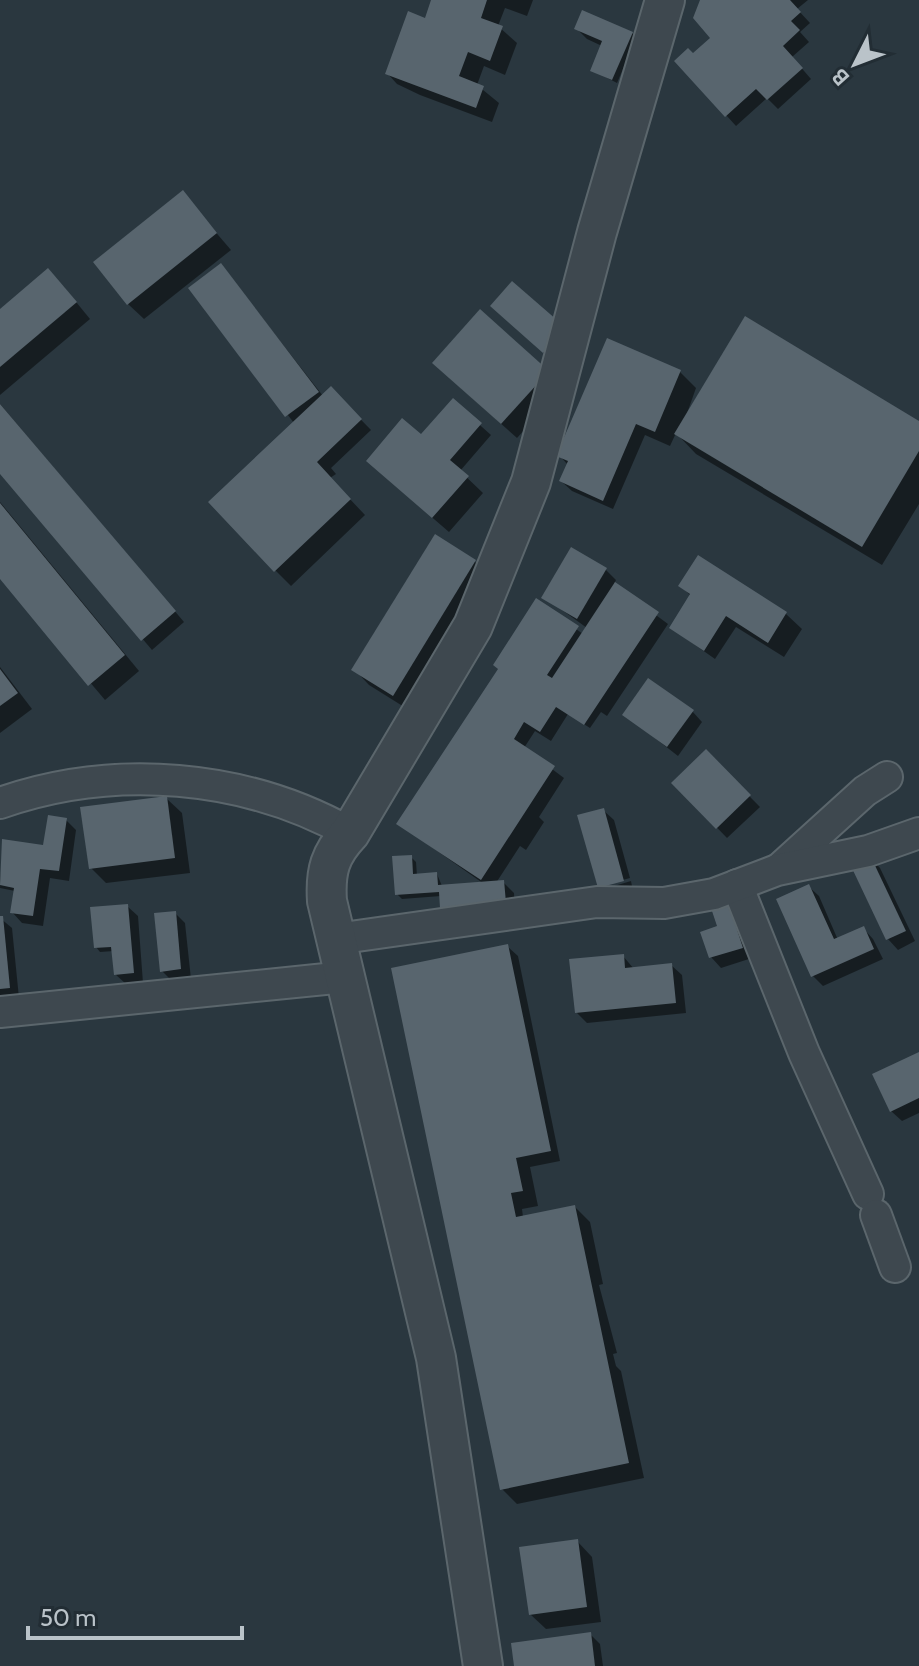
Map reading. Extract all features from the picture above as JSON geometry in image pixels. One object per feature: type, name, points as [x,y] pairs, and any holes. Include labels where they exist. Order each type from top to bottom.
[{"type":"street","points":[[483,1666],[436,1358],[327,901],[326,877],[332,851],[350,833],[473,626],[531,482],[597,232],[665,0]]},
{"type":"street","points":[[777,870],[865,791],[887,777]]},
{"type":"street","points":[[0,803],[68,784],[195,782],[245,790],[281,801],[319,815],[350,833]]},
{"type":"street","points":[[336,939],[597,902],[664,903],[714,894],[777,870],[918,837]]},
{"type":"street","points":[[737,885],[804,1053],[872,1204],[895,1267]]},
{"type":"street","points":[[0,1012],[345,977]]},
{"type":"building","points":[[431,0],[487,0],[481,18],[503,26],[490,61],[468,52],[459,76],[484,86],[476,108],[385,74],[408,11],[425,18]]},
{"type":"building","points":[[700,0],[790,0],[801,12],[791,21],[800,30],[783,46],[803,68],[767,100],[756,89],[725,117],[674,61],[688,48],[693,53],[710,38],[693,18]]},
{"type":"building","points":[[582,10],[633,32],[612,80],[590,71],[602,41],[574,29]]},
{"type":"building","points":[[183,190],[217,233],[127,305],[93,262]]},
{"type":"building","points":[[221,263],[319,392],[285,417],[188,288]]},
{"type":"building","points":[[48,268],[77,302],[0,367],[0,309]]},
{"type":"building","points":[[512,281],[565,327],[543,353],[490,306]]},
{"type":"building","points":[[480,309],[549,371],[501,424],[432,363]]},
{"type":"building","points":[[745,316],[919,421],[919,451],[862,547],[674,434]]},
{"type":"building","points":[[607,338],[681,370],[655,432],[636,424],[603,501],[559,481],[568,461],[556,456]]},
{"type":"building","points":[[331,386],[362,419],[317,462],[351,499],[274,572],[208,502]]},
{"type":"building","points":[[453,398],[482,423],[450,460],[469,476],[432,518],[366,461],[402,418],[421,434]]},
{"type":"building","points":[[0,404],[176,611],[141,641],[0,474]]},
{"type":"building","points":[[0,503],[125,655],[88,686],[0,579]]},
{"type":"building","points":[[435,534],[476,560],[393,696],[351,670]]},
{"type":"building","points":[[571,547],[607,568],[577,619],[541,598]]},
{"type":"building","points":[[698,555],[787,612],[768,643],[726,616],[704,651],[669,628],[690,594],[678,586]]},
{"type":"building","points":[[615,582],[659,612],[584,725],[556,707],[540,732],[524,722],[514,739],[555,766],[481,880],[396,824],[498,669],[493,665],[536,598],[579,626],[547,675],[552,678]]},
{"type":"building","points":[[0,669],[18,693],[0,706]]},
{"type":"building","points":[[648,678],[694,710],[667,747],[622,715]]},
{"type":"building","points":[[706,749],[751,795],[716,829],[671,783]]},
{"type":"building","points":[[167,796],[175,858],[89,869],[80,807]]},
{"type":"building","points":[[604,808],[624,881],[598,888],[577,815]]},
{"type":"building","points":[[48,815],[67,818],[59,871],[40,869],[33,916],[10,913],[14,888],[0,885],[2,839],[43,845]]},
{"type":"building","points":[[412,855],[413,874],[437,872],[438,885],[504,880],[506,903],[440,908],[439,892],[395,895],[392,856]]},
{"type":"building","points":[[870,855],[906,931],[886,940],[850,864]]},
{"type":"building","points":[[809,884],[834,939],[864,926],[874,949],[811,977],[776,899]]},
{"type":"building","points":[[727,899],[743,948],[709,958],[700,932],[717,926],[710,905]]},
{"type":"building","points":[[128,904],[134,973],[114,975],[111,947],[94,948],[90,907]]},
{"type":"building","points":[[176,911],[181,969],[160,972],[154,913]]},
{"type":"building","points":[[0,916],[3,916],[10,988],[0,989]]},
{"type":"building","points":[[508,944],[551,1151],[516,1158],[523,1191],[511,1193],[516,1217],[575,1205],[629,1463],[500,1490],[391,968]]},
{"type":"building","points":[[624,954],[625,968],[672,963],[676,1003],[575,1013],[569,959]]},
{"type":"building","points":[[919,1052],[919,1098],[890,1112],[872,1074]]},
{"type":"building","points":[[578,1539],[587,1607],[529,1615],[519,1547]]},
{"type":"building","points":[[591,1632],[595,1666],[514,1666],[511,1643]]}]
